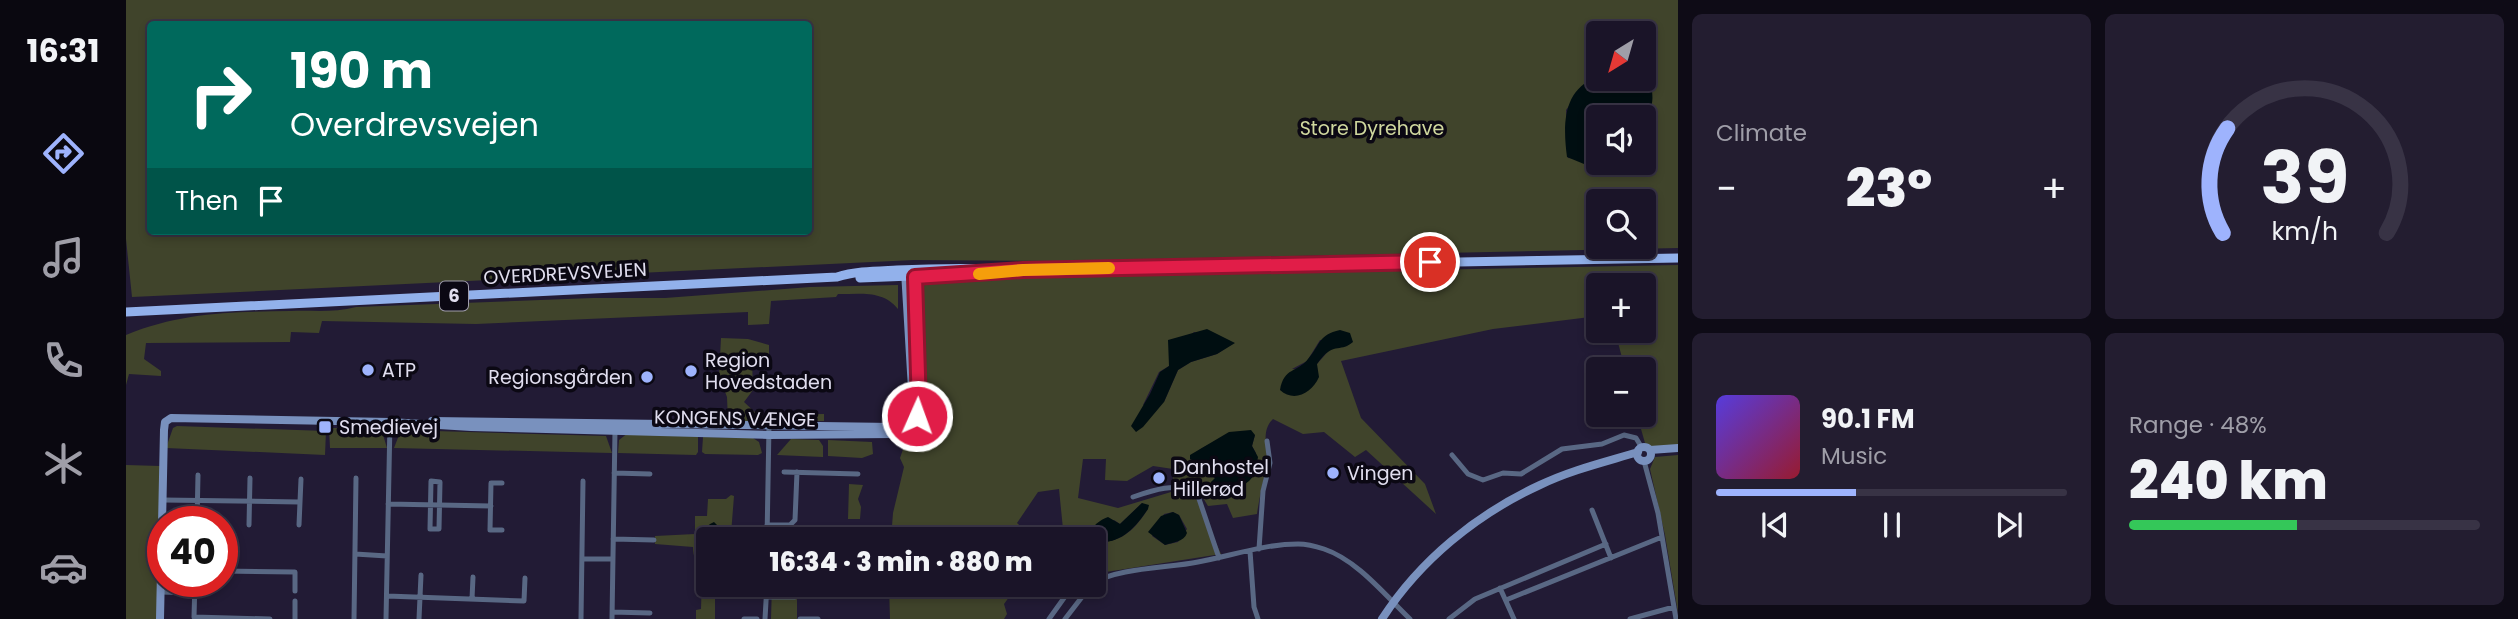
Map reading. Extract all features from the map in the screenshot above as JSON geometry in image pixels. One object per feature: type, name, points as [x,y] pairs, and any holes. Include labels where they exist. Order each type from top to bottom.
[{"type":"main road","name":"OVERDREVSVEJEN","points":[[126,312],[910,273],[1678,258]]},
{"type":"street","name":"KONGENS VÆNGE","points":[[163,506],[164,430],[165,422],[171,418],[394,422],[451,427],[769,431],[902,425],[909,419],[913,406],[910,273]]},
{"type":"street","points":[[386,619],[388,504],[394,422]]},
{"type":"street","points":[[612,619],[615,427]]},
{"type":"street","points":[[769,431],[767,525],[790,525],[795,520],[797,472]]},
{"type":"street","points":[[1452,455],[1468,474],[1483,480],[1503,473],[1521,474],[1562,449],[1602,444],[1624,435],[1636,438],[1644,454],[1676,619]]},
{"type":"street","points":[[1259,548],[1263,491],[1270,463],[1267,441]]},
{"type":"street","points":[[1381,619],[1392,602],[1432,558],[1484,516],[1542,484],[1613,460],[1678,448]]},
{"type":"street","points":[[784,472],[858,474]]},
{"type":"street","points":[[614,473],[650,474]]},
{"type":"street","points":[[197,506],[198,475]]},
{"type":"street","points":[[249,525],[250,478]]},
{"type":"street","points":[[354,619],[356,478]]},
{"type":"street","points":[[299,525],[301,479]]},
{"type":"street","points":[[431,481],[440,482],[439,505],[439,529],[430,529],[431,481]]},
{"type":"street","points":[[581,619],[583,481]]},
{"type":"street","points":[[502,483],[491,483],[490,530],[502,530]]},
{"type":"street","points":[[1133,497],[1160,488],[1188,489],[1197,493],[1219,558]]},
{"type":"street","points":[[163,500],[299,502]]},
{"type":"street","points":[[388,504],[491,506]]},
{"type":"street","points":[[1592,510],[1611,558]]},
{"type":"street","points":[[1506,600],[1662,537]]},
{"type":"street","points":[[613,539],[654,541]]},
{"type":"street","points":[[1106,577],[1219,558],[1259,548],[1298,544],[1327,550],[1350,563],[1410,619]]},
{"type":"street","points":[[1450,619],[1475,599],[1606,544]]},
{"type":"street","points":[[1250,551],[1254,607],[1258,619]]},
{"type":"street","points":[[355,554],[387,556]]},
{"type":"street","points":[[582,559],[613,559]]},
{"type":"street","points":[[238,571],[295,572],[295,591]]},
{"type":"street","points":[[419,619],[421,575]]},
{"type":"street","points":[[472,599],[473,577]]},
{"type":"street","points":[[387,596],[524,601],[525,578]]},
{"type":"street","points":[[1500,588],[1514,619]]},
{"type":"street","name":"KONGENS VÆNGE","points":[[160,619],[161,597]]},
{"type":"street","points":[[194,597],[194,617],[270,619]]},
{"type":"street","points":[[765,619],[766,597]]},
{"type":"street","points":[[1049,619],[1064,597]]},
{"type":"street","points":[[1074,597],[1078,601]]},
{"type":"street","points":[[1065,619],[1082,597]]},
{"type":"street","points":[[295,601],[295,619]]},
{"type":"street","points":[[1630,619],[1674,607]]},
{"type":"street","points":[[612,612],[650,613]]},
{"type":"street","points":[[744,619],[757,619]]},
{"type":"street","points":[[800,619],[818,619]]},
{"type":"green space","name":"Store Dyrehave","points":[[126,0],[1678,0],[1678,248],[1656,248],[1656,189],[1586,189],[1586,250],[1061,261],[914,260],[132,297],[126,239]],"holes":[[[1586,21],[1656,21],[1656,91],[1651,91],[1652,105],[1656,105],[1656,175],[1586,175],[1586,159],[1568,158],[1566,110],[1586,83]]]},
{"type":"green space","points":[[1678,265],[1678,445],[1652,447],[1645,443],[1640,427],[1656,427],[1656,357],[1622,357],[1618,343],[1656,343],[1656,273],[1586,273],[1586,317],[1493,329],[1341,361],[1361,418],[1425,484],[1436,514],[1366,450],[1355,457],[1324,432],[1303,434],[1273,419],[1267,430],[1267,462],[1257,514],[1233,518],[1227,504],[1208,506],[1196,490],[1178,486],[1173,479],[1173,469],[1153,466],[1127,481],[1105,480],[1106,459],[1083,459],[1078,498],[1118,508],[1171,492],[1185,492],[1197,500],[1221,554],[1106,572],[1106,542],[1127,533],[1148,509],[1142,503],[1120,524],[1114,520],[1106,527],[1063,527],[1059,489],[1038,492],[1017,523],[1021,527],[892,527],[904,467],[900,458],[908,435],[922,415],[921,282]],"holes":[[[1194,332],[1234,343],[1217,354],[1191,362],[1178,370],[1164,402],[1143,405],[1159,372],[1169,366],[1170,353]],[[1320,340],[1348,346],[1331,348],[1317,364],[1317,370],[1292,369],[1307,361]],[[1255,435],[1252,446],[1256,453],[1238,487],[1230,491],[1215,479],[1208,467],[1190,459],[1196,452],[1211,444]],[[1173,512],[1179,515],[1187,529],[1178,542],[1165,545],[1152,536],[1164,514]]]},
{"type":"green space","points":[[898,285],[898,309],[886,299],[863,294],[771,301],[769,324],[748,325],[748,312],[476,324],[322,321],[319,333],[291,332],[290,342],[146,343],[144,359],[161,371],[161,376],[129,374],[126,385],[126,335],[167,322],[207,315],[593,298],[665,298],[810,287]]},
{"type":"green space","points":[[721,338],[748,339],[769,345],[769,356],[752,360],[753,390],[744,402],[758,415],[824,414],[824,421],[728,421],[727,397],[719,376]]},
{"type":"green space","points":[[173,428],[326,431],[325,455],[166,448]]},
{"type":"green space","points":[[329,428],[381,428],[387,448],[330,448]]},
{"type":"green space","points":[[401,430],[606,436],[612,453],[394,448]]},
{"type":"green space","points":[[628,433],[698,436],[698,452],[696,455],[618,453],[619,440]]},
{"type":"green space","points":[[703,437],[753,438],[759,442],[762,453],[705,454],[702,452]]},
{"type":"green space","points":[[791,439],[819,440],[823,446],[823,457],[777,455]]},
{"type":"green space","points":[[828,440],[872,442],[873,454],[862,458],[828,456]]},
{"type":"green space","points":[[1678,455],[1678,613],[1665,535],[1650,469],[1655,457]]},
{"type":"green space","points":[[126,465],[160,466],[159,506],[147,506],[147,597],[157,597],[157,619],[126,619]]},
{"type":"green space","points":[[849,484],[863,485],[858,499],[861,507],[860,519],[848,519]]},
{"type":"green space","points":[[734,496],[732,527],[696,527],[696,564],[693,547],[655,544],[655,536],[695,534],[695,516],[707,516],[708,499]]},
{"type":"green space","points":[[701,597],[715,597],[715,619],[696,619],[696,610],[701,609]]},
{"type":"green space","points":[[772,597],[797,597],[797,619],[771,619]]},
{"type":"green space","points":[[889,597],[1009,597],[1004,604],[1007,614],[1004,619],[890,619]]},
{"type":"shaded area","points":[[1585,83],[1586,91],[1652,91],[1652,102],[1651,105],[1586,105],[1584,164],[1567,157],[1565,133],[1567,110],[1571,100]]},
{"type":"shaded area","points":[[1207,329],[1235,343],[1217,354],[1191,362],[1178,370],[1164,402],[1136,432],[1131,426],[1160,372],[1169,366],[1168,340]]},
{"type":"shaded area","points":[[1340,330],[1350,333],[1353,342],[1328,352],[1323,357],[1317,364],[1319,377],[1312,388],[1297,396],[1285,394],[1280,390],[1285,377],[1304,363],[1324,337]]},
{"type":"shaded area","points":[[1251,430],[1255,435],[1252,446],[1258,457],[1252,477],[1232,490],[1221,492],[1212,489],[1211,482],[1215,478],[1208,467],[1190,459],[1190,455],[1229,432]]},
{"type":"shaded area","points":[[1142,503],[1149,505],[1127,533],[1113,540],[1106,542],[1106,527],[1094,527],[1108,517],[1120,524]]},
{"type":"shaded area","points":[[1173,512],[1179,515],[1187,533],[1181,540],[1165,545],[1148,532],[1161,516]]},
{"type":"slow traffic","points":[[979,274],[1109,268]]},
{"type":"place","name":"ATP","points":[[368,370]]},
{"type":"place","name":"Region Hovedstaden","points":[[691,371]]},
{"type":"place","name":"Regionsgården","points":[[647,377]]},
{"type":"place","name":"Smedievej","points":[[325,427]]},
{"type":"place","name":"Vingen","points":[[1333,473]]},
{"type":"place","name":"Danhostel Hillerød","points":[[1159,478]]},
{"type":"route","points":[[917,416],[919,407],[915,277],[1023,270],[1430,262]]}]
